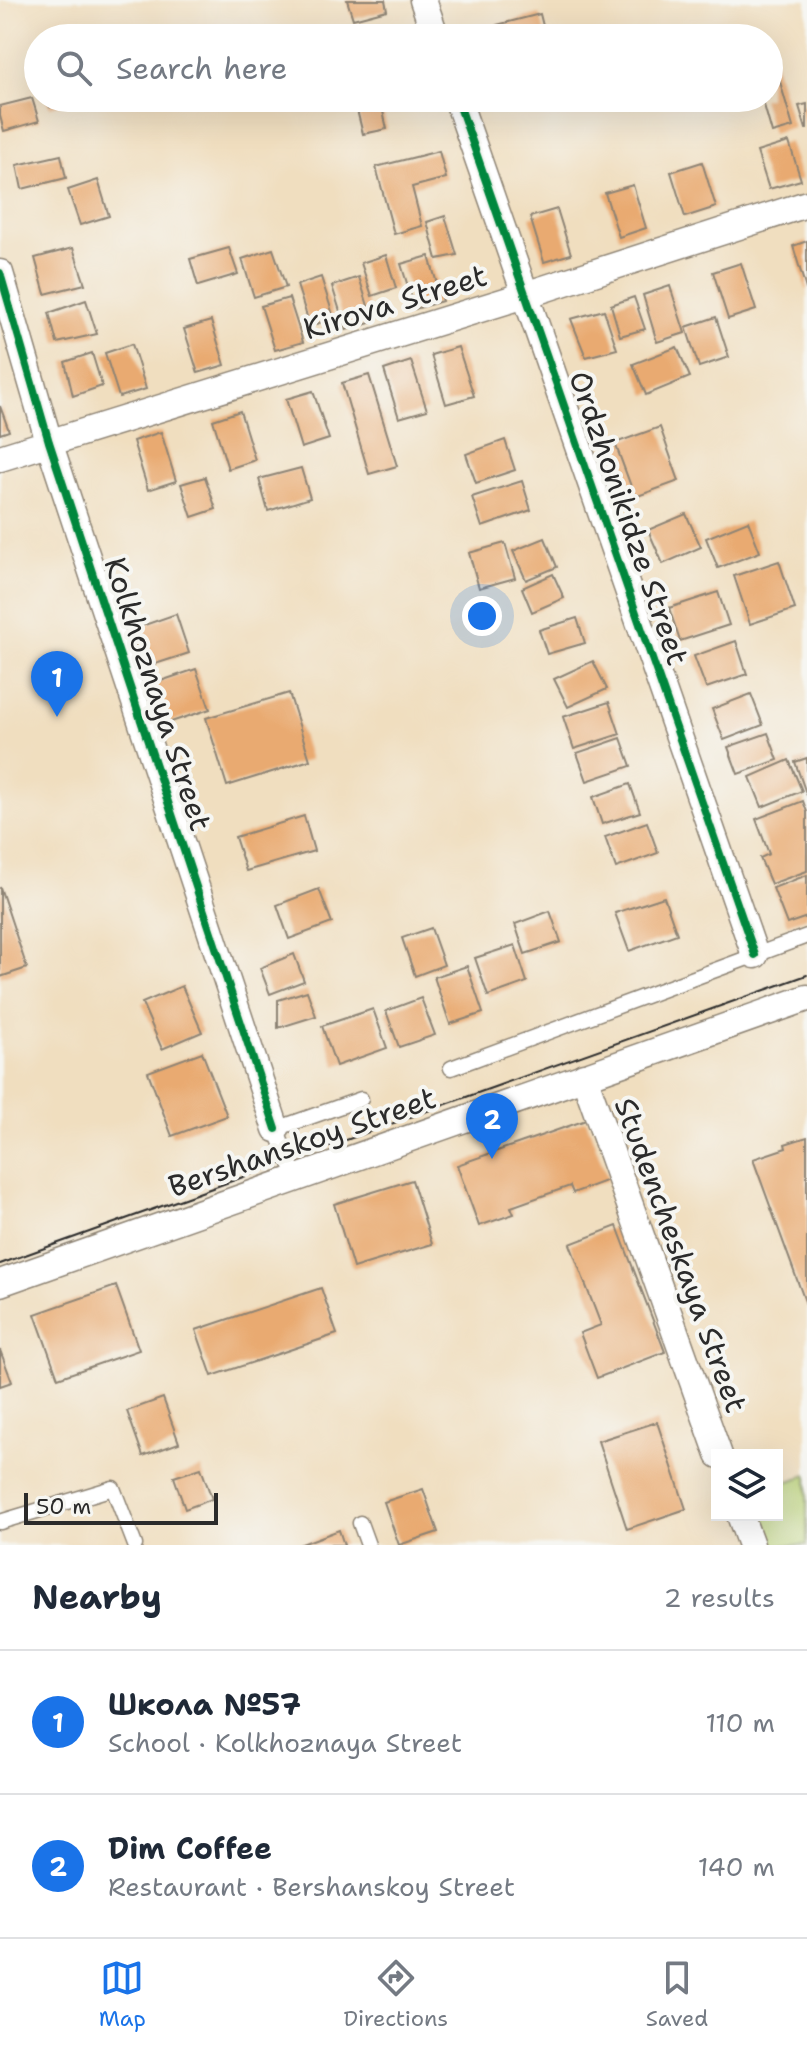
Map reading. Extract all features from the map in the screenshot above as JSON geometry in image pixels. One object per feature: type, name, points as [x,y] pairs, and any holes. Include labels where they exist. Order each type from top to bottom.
[{"type":"street","points":[[423,0],[431,24]]},
{"type":"street","name":"Ordzhonikidze Street","points":[[462,112],[755,955]]},
{"type":"street","name":"Kirova Street","points":[[0,458],[807,204]]},
{"type":"street","name":"Kolkhoznaya Street","points":[[0,273],[49,442],[276,1129]]},
{"type":"street","name":"Bershanskoy Street","points":[[0,1283],[807,998]]},
{"type":"street","name":"Studencheskaya Street","points":[[584,1076],[717,1449]]},
{"type":"street","points":[[742,1521],[751,1545]]},
{"type":"lane","points":[[451,1068],[807,936]]},
{"type":"lane","points":[[296,1178],[276,1129],[361,1099]]},
{"type":"lane","points":[[0,1522],[113,1488],[135,1545]]},
{"type":"lane","points":[[360,1523],[368,1545]]},
{"type":"green space","points":[[807,1475],[807,1545],[765,1545],[756,1521],[783,1521],[783,1483]]},
{"type":"building","points":[[347,0],[385,0],[387,10],[353,19]]},
{"type":"building","points":[[540,14],[542,24],[501,24]]},
{"type":"building","points":[[783,92],[793,127],[772,133],[766,112],[783,112]]},
{"type":"building","points":[[24,100],[24,112],[36,112],[39,121],[4,131],[0,106]]},
{"type":"building","points":[[807,104],[807,129],[806,129],[799,106]]},
{"type":"building","points":[[358,112],[383,112],[387,129],[363,134]]},
{"type":"building","points":[[789,142],[801,180],[769,189],[757,152]]},
{"type":"building","points":[[439,151],[446,178],[412,187],[422,226],[394,234],[376,167]]},
{"type":"building","points":[[61,155],[66,178],[22,189],[17,165]]},
{"type":"building","points":[[702,162],[716,207],[685,217],[671,172]]},
{"type":"building","points":[[98,180],[109,216],[80,225],[68,190]]},
{"type":"building","points":[[633,185],[646,228],[619,237],[605,193]]},
{"type":"building","points":[[557,209],[571,254],[544,262],[530,217]]},
{"type":"building","points":[[445,216],[457,255],[437,259],[427,222]]},
{"type":"building","points":[[807,241],[807,289],[806,289],[793,246]]},
{"type":"building","points":[[73,248],[85,284],[45,294],[35,258]]},
{"type":"building","points":[[229,248],[238,274],[198,286],[190,259]]},
{"type":"building","points":[[273,249],[286,287],[254,297],[242,259]]},
{"type":"building","points":[[386,255],[396,288],[372,296],[361,263]]},
{"type":"building","points":[[429,256],[442,301],[415,309],[401,264]]},
{"type":"building","points":[[741,263],[756,310],[728,319],[713,272]]},
{"type":"building","points":[[321,277],[334,318],[310,326],[297,285]]},
{"type":"building","points":[[359,277],[373,322],[346,330],[332,286]]},
{"type":"building","points":[[670,286],[685,333],[657,342],[643,295]]},
{"type":"building","points":[[634,297],[645,329],[620,336],[611,305]]},
{"type":"building","points":[[289,298],[303,342],[275,350],[261,306]]},
{"type":"building","points":[[86,300],[97,334],[57,343],[49,313]]},
{"type":"building","points":[[604,310],[617,349],[586,357],[571,319]]},
{"type":"building","points":[[716,317],[729,357],[699,367],[686,327]]},
{"type":"building","points":[[211,321],[225,365],[198,373],[184,329]]},
{"type":"building","points":[[132,344],[146,389],[119,397],[105,353]]},
{"type":"building","points":[[458,347],[474,396],[446,404],[431,355]]},
{"type":"building","points":[[677,347],[690,377],[646,395],[633,364]]},
{"type":"building","points":[[92,353],[102,386],[73,396],[65,362]]},
{"type":"building","points":[[411,361],[427,410],[399,418],[384,370]]},
{"type":"building","points":[[369,375],[397,466],[369,474],[342,383]]},
{"type":"building","points":[[313,391],[329,439],[301,448],[286,399]]},
{"type":"building","points":[[0,406],[9,431],[0,434]]},
{"type":"building","points":[[240,411],[255,460],[228,469],[213,420]]},
{"type":"building","points":[[660,427],[679,481],[635,497],[615,443]]},
{"type":"building","points":[[161,432],[176,481],[148,490],[133,441]]},
{"type":"building","points":[[505,440],[515,470],[476,483],[466,454]]},
{"type":"building","points":[[301,468],[310,498],[268,511],[259,479]]},
{"type":"building","points":[[205,477],[216,509],[192,517],[181,484]]},
{"type":"building","points":[[522,481],[531,510],[482,527],[472,497]]},
{"type":"building","points":[[686,514],[701,547],[663,564],[648,530]]},
{"type":"building","points":[[748,521],[760,552],[718,568],[706,538]]},
{"type":"building","points":[[545,538],[557,567],[526,580],[513,551]]},
{"type":"building","points":[[505,543],[515,578],[479,588],[469,553]]},
{"type":"building","points":[[779,561],[795,609],[750,624],[734,576]]},
{"type":"building","points":[[553,574],[564,598],[532,612],[522,588]]},
{"type":"building","points":[[718,592],[729,625],[680,641],[669,608]]},
{"type":"building","points":[[176,614],[189,653],[143,668],[130,630]]},
{"type":"building","points":[[577,618],[585,643],[547,654],[539,630]]},
{"type":"building","points":[[736,641],[747,674],[706,688],[694,656]]},
{"type":"building","points":[[593,661],[607,689],[568,707],[554,679]]},
{"type":"building","points":[[196,669],[210,709],[162,725],[149,685]]},
{"type":"building","points":[[289,693],[310,760],[227,786],[206,718]]},
{"type":"building","points":[[751,694],[763,725],[724,740],[712,709]]},
{"type":"building","points":[[609,702],[620,734],[574,749],[563,717]]},
{"type":"building","points":[[768,733],[778,760],[738,774],[728,747]]},
{"type":"building","points":[[621,738],[631,766],[587,781],[577,753]]},
{"type":"building","points":[[807,758],[807,796],[795,762]]},
{"type":"building","points":[[789,760],[802,791],[762,807],[750,777]]},
{"type":"building","points":[[630,784],[640,812],[602,824],[593,797]]},
{"type":"building","points":[[803,801],[807,812],[807,871],[771,884],[760,858],[769,854],[756,819]]},
{"type":"building","points":[[304,816],[314,851],[246,871],[235,837]]},
{"type":"building","points":[[647,822],[658,853],[616,868],[605,837]]},
{"type":"building","points":[[807,875],[807,917],[787,924],[773,888]]},
{"type":"building","points":[[0,887],[27,968],[0,977]]},
{"type":"building","points":[[319,889],[332,923],[289,939],[277,905]]},
{"type":"building","points":[[664,897],[677,934],[629,951],[615,913]]},
{"type":"building","points":[[550,911],[561,942],[525,954],[515,924]]},
{"type":"building","points":[[431,928],[444,965],[415,976],[402,938]]},
{"type":"building","points":[[515,945],[527,982],[488,996],[475,958]]},
{"type":"building","points":[[294,954],[304,981],[270,994],[260,968]]},
{"type":"building","points":[[467,966],[483,1013],[450,1024],[434,977]]},
{"type":"building","points":[[182,986],[202,1032],[162,1049],[142,1003]]},
{"type":"building","points":[[307,991],[316,1016],[278,1028],[278,1000]]},
{"type":"building","points":[[421,998],[435,1035],[399,1047],[386,1011]]},
{"type":"building","points":[[373,1009],[387,1048],[336,1066],[322,1026]]},
{"type":"building","points":[[202,1052],[227,1116],[172,1136],[148,1072]]},
{"type":"building","points":[[586,1120],[608,1180],[573,1193],[570,1186],[511,1207],[514,1214],[479,1226],[457,1165]]},
{"type":"building","points":[[807,1137],[807,1307],[753,1159]]},
{"type":"building","points":[[412,1180],[432,1244],[353,1268],[334,1204]]},
{"type":"building","points":[[617,1226],[665,1352],[597,1378],[580,1333],[601,1325],[570,1244]]},
{"type":"building","points":[[116,1286],[139,1350],[58,1378],[35,1314]]},
{"type":"building","points":[[321,1288],[337,1334],[212,1376],[196,1330]]},
{"type":"building","points":[[0,1350],[12,1382],[0,1386]]},
{"type":"building","points":[[163,1398],[179,1443],[143,1456],[127,1411]]},
{"type":"building","points":[[657,1422],[686,1509],[627,1529],[598,1441]]},
{"type":"building","points":[[201,1468],[212,1499],[185,1509],[174,1477]]},
{"type":"building","points":[[423,1489],[438,1532],[399,1545],[384,1502]]},
{"type":"building","points":[[339,1530],[344,1545],[299,1545]]},
{"type":"tram line","points":[[0,1264],[807,975]]},
{"type":"cycle path","points":[[462,112],[755,955]]},
{"type":"cycle path","points":[[0,273],[49,442],[276,1129]]},
{"type":"place","name":"Школа №57","points":[[57,717]]},
{"type":"place","name":"Dim Coffee","points":[[492,1159]]}]
